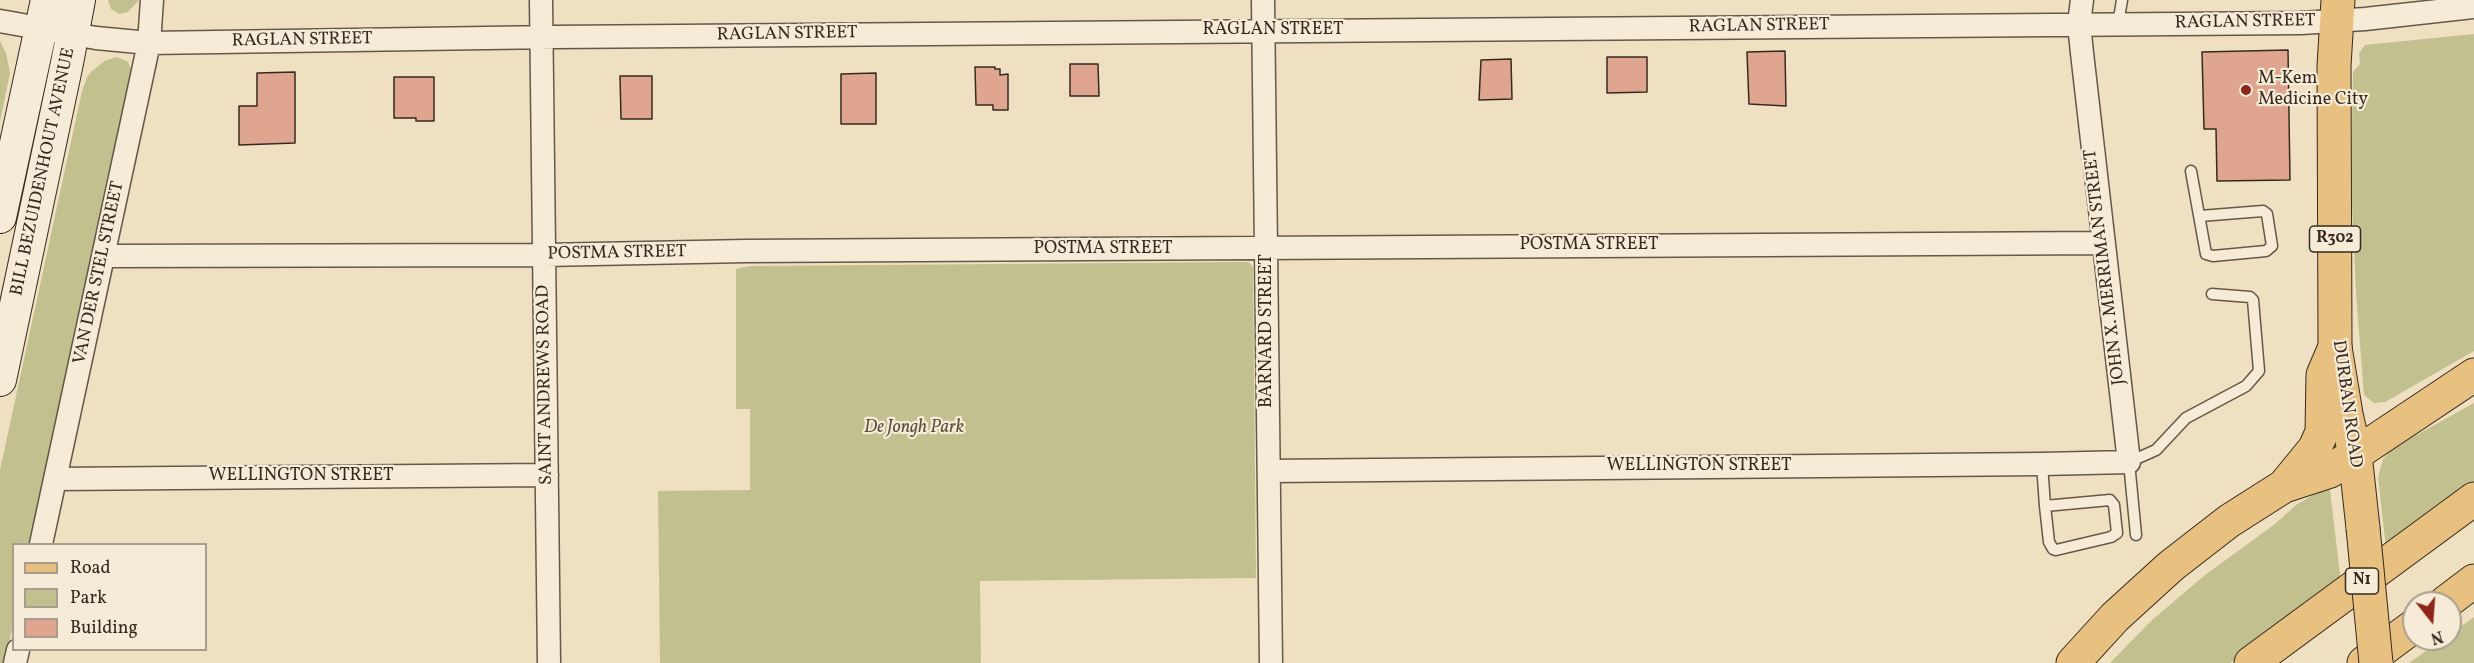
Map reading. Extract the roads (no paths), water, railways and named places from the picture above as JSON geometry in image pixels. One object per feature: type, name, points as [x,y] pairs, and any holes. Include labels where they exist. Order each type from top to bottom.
[{"type":"main road","name":"BILL BEZUIDENHOUT AVENUE","points":[[0,380],[79,0]]},
{"type":"main road","name":"DURBAN ROAD","points":[[2337,11],[2335,346],[2355,454],[2376,663]]},
{"type":"main road","name":"BILL BEZUIDENHOUT AVENUE","points":[[0,217],[44,14]]},
{"type":"main road","points":[[2284,486],[2310,456],[2322,432],[2323,375],[2335,346]]},
{"type":"main road","points":[[2073,663],[2115,617],[2171,566],[2229,521],[2284,486],[2330,471],[2474,375]]},
{"type":"main road","name":"N1","points":[[2251,663],[2474,499]]},
{"type":"main road","points":[[2461,591],[2474,581]]},
{"type":"main road","points":[[2364,663],[2402,635]]},
{"type":"street","name":"VAN DER STEL STREET","points":[[41,543],[149,43],[152,0]]},
{"type":"street","name":"SAINT ANDREWS ROAD","points":[[542,0],[549,663]]},
{"type":"street","name":"BARNARD STREET","points":[[1263,0],[1268,249],[1271,663]]},
{"type":"street","name":"JOHN X. MERRIMAN STREET","points":[[2082,0],[2079,24],[2129,462]]},
{"type":"street","name":"RAGLAN STREET","points":[[0,21],[44,14],[73,33],[149,43],[2125,25],[2337,11],[2474,7]]},
{"type":"street","points":[[2082,52],[2100,35],[2125,25]]},
{"type":"street","name":"POSTMA STREET","points":[[103,256],[544,255],[746,251],[2103,243]]},
{"type":"street","name":"WELLINGTON STREET","points":[[1269,471],[2042,465],[2129,462]]},
{"type":"street","name":"WELLINGTON STREET","points":[[55,479],[547,475]]},
{"type":"lane","points":[[2122,0],[2125,25]]},
{"type":"lane","points":[[2191,171],[2204,251],[2209,255],[2266,251],[2272,246],[2267,214],[2263,211],[2200,216]]},
{"type":"lane","points":[[2129,462],[2156,450],[2186,418],[2246,386],[2259,371],[2253,300],[2250,297],[2212,294]]},
{"type":"lane","name":"JOHN X. MERRIMAN STREET","points":[[2129,462],[2136,535]]},
{"type":"lane","points":[[2042,465],[2045,506],[2049,542],[2056,550],[2111,537],[2117,533],[2114,505],[2110,500],[2045,506]]},
{"type":"place","name":"M-Kem Medicine City","points":[[2246,90]]},
{"type":"park label","name":"De Jongh Park","points":[[914,429]]}]
